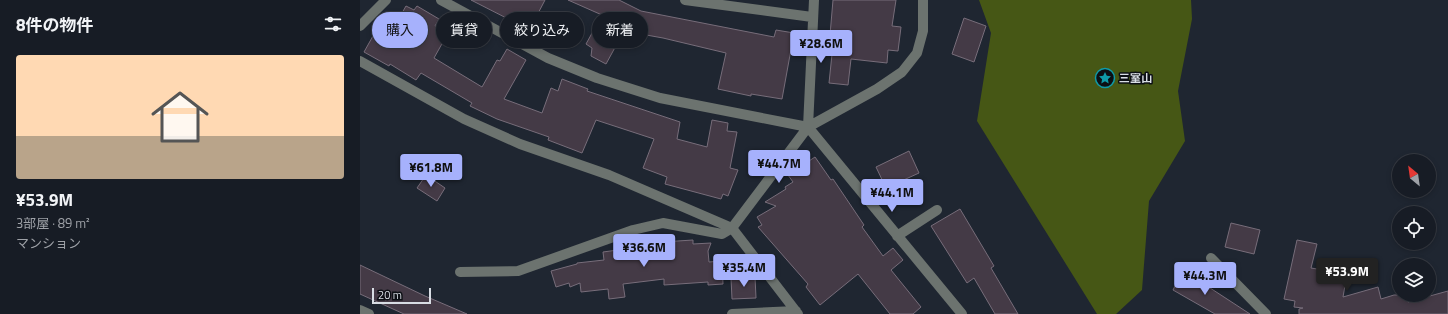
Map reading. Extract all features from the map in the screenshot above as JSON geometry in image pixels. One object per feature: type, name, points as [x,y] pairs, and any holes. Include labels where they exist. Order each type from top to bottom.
[{"type":"street","points":[[360,26],[386,0]]},
{"type":"street","points":[[441,0],[548,58],[597,78],[660,98],[808,127],[958,313]]},
{"type":"street","points":[[685,0],[812,17]]},
{"type":"street","points":[[808,127],[814,0]]},
{"type":"street","points":[[460,272],[518,271],[633,230],[663,223],[722,234],[732,228],[808,127],[877,89],[902,72],[917,53],[923,31],[923,0]]},
{"type":"street","points":[[360,61],[464,119],[520,144],[609,175],[732,228],[797,313]]},
{"type":"street","points":[[896,236],[938,210]]},
{"type":"street","points":[[1211,258],[1266,314]]},
{"type":"street","points":[[360,310],[369,314]]},
{"type":"street","points":[[732,314],[797,313]]},
{"type":"green space","points":[[979,0],[1191,0],[1192,19],[1178,91],[1185,141],[1149,201],[1142,290],[1116,314],[1097,314],[977,121],[991,33]]},
{"type":"building","points":[[471,0],[545,0],[539,12],[500,12],[500,15]]},
{"type":"building","points":[[568,0],[619,0],[646,12],[595,12]]},
{"type":"building","points":[[833,0],[896,0],[892,26],[901,27],[898,51],[888,50],[887,63],[851,59],[848,85],[829,83],[834,35],[830,35]]},
{"type":"building","points":[[406,6],[414,10],[417,6],[427,12],[403,12]]},
{"type":"building","points":[[428,12],[436,17],[436,48],[440,48],[434,58],[482,87],[497,60],[500,61],[507,49],[526,60],[504,99],[542,113],[551,88],[558,91],[562,79],[588,89],[587,91],[680,122],[677,139],[707,147],[712,120],[728,123],[727,131],[737,132],[730,168],[738,170],[728,196],[723,194],[721,199],[665,184],[667,177],[643,168],[654,139],[596,120],[582,153],[548,140],[549,137],[497,119],[470,106],[472,103],[421,73],[416,80],[390,64],[389,66],[364,52],[372,38],[372,48],[428,48]]},
{"type":"building","points":[[648,12],[774,37],[776,30],[794,33],[782,99],[751,94],[751,96],[718,89],[726,53],[648,35]]},
{"type":"building","points":[[964,18],[986,26],[974,62],[952,54]]},
{"type":"building","points":[[592,33],[592,48],[586,44]]},
{"type":"building","points":[[592,48],[615,48],[606,64],[591,56]]},
{"type":"building","points":[[909,151],[919,173],[886,188],[876,167]]},
{"type":"building","points":[[815,157],[831,180],[833,179],[864,225],[862,227],[883,256],[893,248],[903,260],[891,270],[921,307],[913,314],[890,314],[858,274],[820,305],[806,287],[808,284],[758,227],[762,225],[757,217],[776,206],[765,202],[786,189],[785,187],[793,182],[788,175]]},
{"type":"building","points":[[426,175],[445,188],[437,201],[417,188]]},
{"type":"building","points":[[960,209],[994,266],[991,268],[1018,314],[995,314],[974,278],[967,283],[931,226]]},
{"type":"building","points":[[1231,223],[1260,230],[1254,254],[1225,247]]},
{"type":"building","points":[[693,240],[693,244],[711,243],[708,251],[709,262],[722,261],[723,284],[708,285],[708,282],[664,285],[664,279],[623,284],[625,297],[609,299],[608,289],[581,292],[580,283],[570,287],[569,283],[556,287],[551,271],[577,263],[604,260],[603,252],[662,244],[662,242]]},
{"type":"building","points":[[1297,240],[1317,244],[1311,268],[1347,274],[1343,297],[1378,287],[1381,299],[1392,296],[1392,302],[1436,302],[1436,294],[1448,291],[1448,314],[1299,314],[1299,309],[1303,308],[1294,307],[1295,301],[1284,299]]},
{"type":"building","points":[[360,265],[467,314],[404,314],[360,294]]},
{"type":"building","points":[[1183,270],[1250,314],[1215,314],[1173,290]]},
{"type":"building","points":[[755,277],[756,298],[732,299],[731,278]]},
{"type":"place","name":"三室山","points":[[1105,78]]}]
